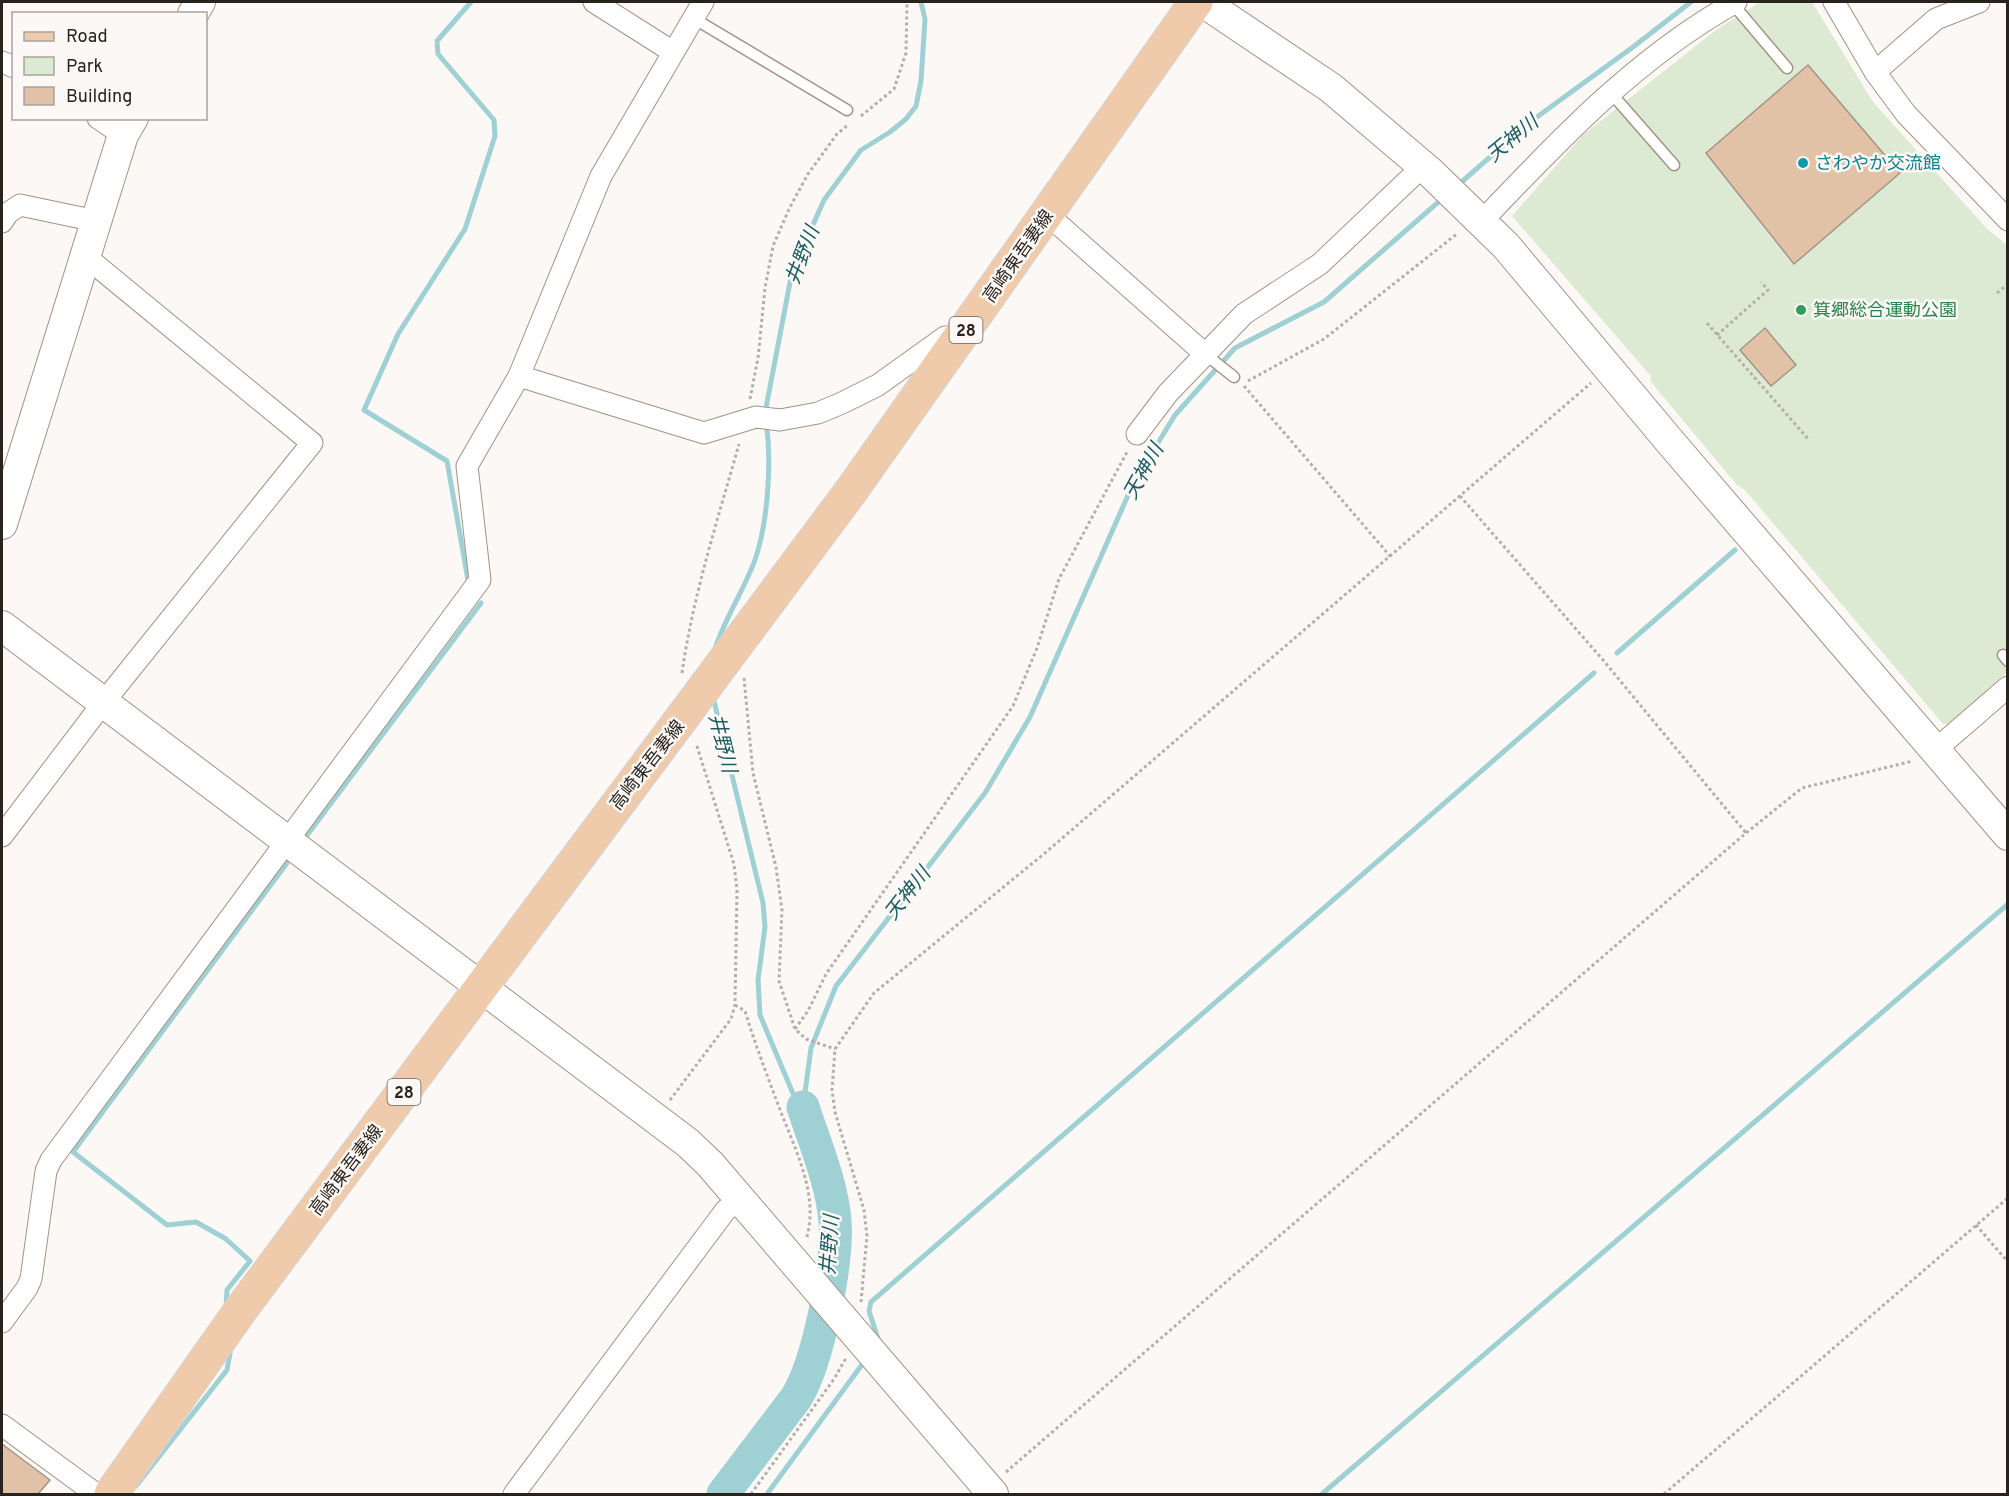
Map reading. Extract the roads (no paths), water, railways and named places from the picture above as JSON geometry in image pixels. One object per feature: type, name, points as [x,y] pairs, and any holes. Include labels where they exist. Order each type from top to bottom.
[{"type":"main road","name":"高崎東吾妻線","points":[[111,1494],[242,1308],[702,693],[958,342],[1196,2]]},
{"type":"street","points":[[594,2],[673,52]]},
{"type":"street","points":[[1203,2],[1331,88],[1477,216],[1541,285],[1934,752],[2007,835]]},
{"type":"street","points":[[1477,216],[1573,125],[1611,93],[1689,32],[1734,2]]},
{"type":"street","points":[[1834,2],[1875,72],[1906,114],[2007,220]]},
{"type":"street","points":[[1875,72],[1936,19],[1979,2]]},
{"type":"street","points":[[2,1322],[31,1279],[46,1172],[51,1160],[480,580],[467,466],[519,376],[601,176],[698,10]]},
{"type":"street","points":[[2,524],[96,221],[128,127],[105,120]]},
{"type":"street","points":[[1137,434],[1168,393],[1211,358],[1244,314],[1320,264],[1427,170]]},
{"type":"street","points":[[2,222],[8,213],[20,205],[96,221]]},
{"type":"street","points":[[1048,215],[1211,358]]},
{"type":"street","points":[[2,836],[103,703],[312,443],[85,256]]},
{"type":"street","points":[[519,376],[704,433],[751,419],[780,420],[818,413],[842,404],[878,385],[945,337],[958,342]]},
{"type":"street","points":[[2,626],[285,842],[688,1143],[739,1198],[990,1491]]},
{"type":"street","points":[[1934,752],[2007,687]]},
{"type":"street","points":[[514,1494],[725,1211],[739,1198]]},
{"type":"street","points":[[2,1425],[96,1494]]},
{"type":"lane","points":[[1734,2],[1787,68]]},
{"type":"lane","points":[[698,10],[847,110]]},
{"type":"lane","points":[[1611,93],[1674,165]]},
{"type":"lane","points":[[1211,358],[1234,377]]},
{"type":"waterway","points":[[468,580],[447,461],[364,410],[398,334],[465,229],[495,136],[494,120],[438,54],[437,41],[471,2]]},
{"type":"waterway","name":"井野川","points":[[765,413],[792,272],[824,200],[861,150],[890,132],[906,119],[916,106],[921,81],[925,19],[921,2]]},
{"type":"waterway","name":"天神川","points":[[1457,186],[1530,122],[1691,2]]},
{"type":"waterway","name":"天神川","points":[[803,1107],[811,1048],[836,986],[985,793],[1030,717],[1133,484],[1175,415],[1235,348],[1324,302],[1443,198]]},
{"type":"waterway","name":"井野川","points":[[715,649],[751,571],[763,528],[768,491],[769,455],[766,422]]},
{"type":"waterway","points":[[1617,653],[1735,550]]},
{"type":"waterway","points":[[305,838],[481,603]]},
{"type":"waterway","points":[[879,1342],[869,1311],[871,1302],[1594,673]]},
{"type":"waterway","name":"井野川","points":[[713,697],[763,903],[765,927],[758,980],[760,1015],[794,1096],[803,1107]]},
{"type":"waterway","points":[[226,1308],[227,1290],[250,1261],[226,1239],[196,1222],[167,1225],[73,1152],[287,863]]},
{"type":"waterway","points":[[1322,1494],[2008,904]]},
{"type":"waterway","name":"井野川","points":[[723,1494],[796,1398],[812,1361],[825,1312],[833,1261],[835,1221],[827,1178],[803,1107]]},
{"type":"waterway","points":[[136,1486],[227,1370],[231,1347]]},
{"type":"waterway","points":[[767,1494],[861,1366]]},
{"type":"place","name":"さわやか交流館","points":[[1803,163]]},
{"type":"place","name":"箕郷総合運動公園","points":[[1801,310]]}]
